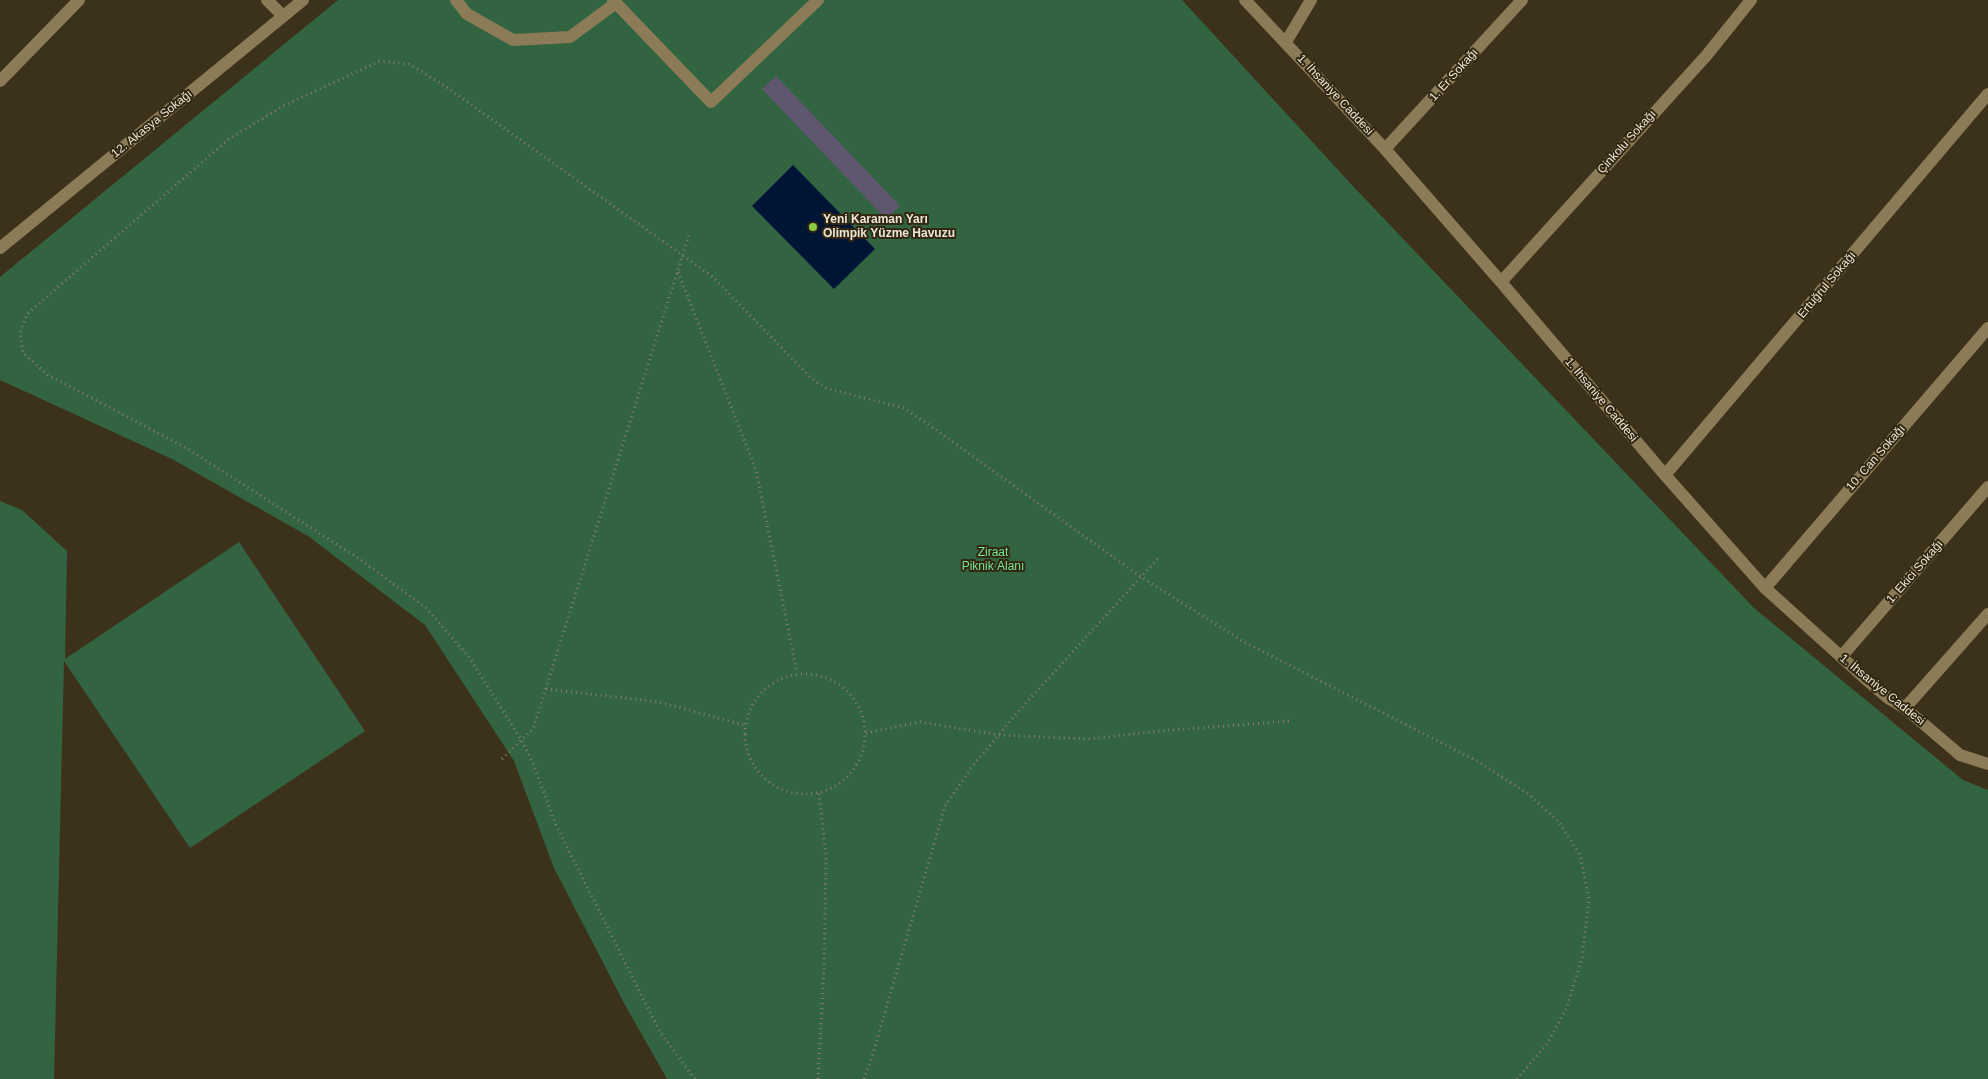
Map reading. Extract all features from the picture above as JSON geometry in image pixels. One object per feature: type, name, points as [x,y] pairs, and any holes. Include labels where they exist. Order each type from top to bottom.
[{"type":"street","points":[[0,81],[79,0]]},
{"type":"street","points":[[267,0],[283,16]]},
{"type":"street","name":"12. Akasya Sokağı","points":[[0,248],[304,0]]},
{"type":"street","points":[[456,0],[466,14],[514,40],[570,37],[614,1],[711,102],[818,0]]},
{"type":"street","name":"1. İhsaniye Caddesi","points":[[1245,0],[1385,149],[1665,475],[1765,588],[1888,698],[1905,708],[1960,755],[1988,764]]},
{"type":"street","points":[[1286,42],[1311,0]]},
{"type":"street","name":"1. Er Sokağı","points":[[1385,149],[1522,0]]},
{"type":"street","name":"Çinkolu Sokağı","points":[[1501,282],[1706,56],[1751,0]]},
{"type":"street","name":"Ertuğrul Sokağı","points":[[1665,475],[1988,94]]},
{"type":"street","name":"10. Can Sokağı","points":[[1765,588],[1988,328]]},
{"type":"street","name":"1. Ekici Sokağı","points":[[1841,657],[1988,487]]},
{"type":"street","points":[[1905,708],[1988,614]]},
{"type":"path","points":[[695,1079],[660,1032],[556,825],[534,766],[522,741],[469,657],[426,608],[361,560],[188,449],[48,375],[23,353],[20,333],[27,314],[229,139],[283,106],[380,61],[409,64],[445,86],[683,255],[713,277],[812,379],[826,388],[903,408],[1141,577],[1244,642],[1479,762],[1528,794],[1559,822],[1580,855],[1589,899],[1582,958],[1567,1007],[1547,1044],[1517,1079]]},
{"type":"path","points":[[502,760],[533,729],[689,236]]},
{"type":"path","points":[[678,271],[756,470],[797,673]]},
{"type":"path","points":[[864,1079],[945,806],[972,767],[1017,713],[1160,556]]},
{"type":"path","points":[[797,673],[817,674],[836,682],[852,695],[862,713],[866,733],[862,753],[853,771],[837,785],[819,793],[798,795],[779,789],[763,779],[751,763],[745,745],[744,725],[750,706],[762,690],[778,679],[797,673]]},
{"type":"path","points":[[546,689],[659,702],[744,725]]},
{"type":"path","points":[[866,733],[920,722],[999,735],[1090,739],[1159,731],[1291,721]]},
{"type":"path","points":[[818,1079],[824,970],[826,864],[819,793]]},
{"type":"green space","name":"Ziraat Piknik Alanı","points":[[338,0],[1182,0],[1351,184],[1754,608],[1963,780],[1988,790],[1988,1079],[667,1079],[624,1003],[554,868],[514,761],[425,625],[308,536],[172,459],[0,380],[0,277]]},
{"type":"green space","points":[[0,501],[22,510],[67,551],[65,659],[239,542],[365,731],[190,848],[64,661],[54,1079],[0,1079]]},
{"type":"water","name":"Yeni Karaman Yarı Olimpik Yüzme Havuzu","points":[[793,165],[875,249],[834,289],[752,206]]},
{"type":"building","points":[[776,76],[900,206],[886,219],[762,89]]},
{"type":"place","name":"Yeni Karaman Yarı Olimpik Yüzme Havuzu","points":[[813,227]]}]
